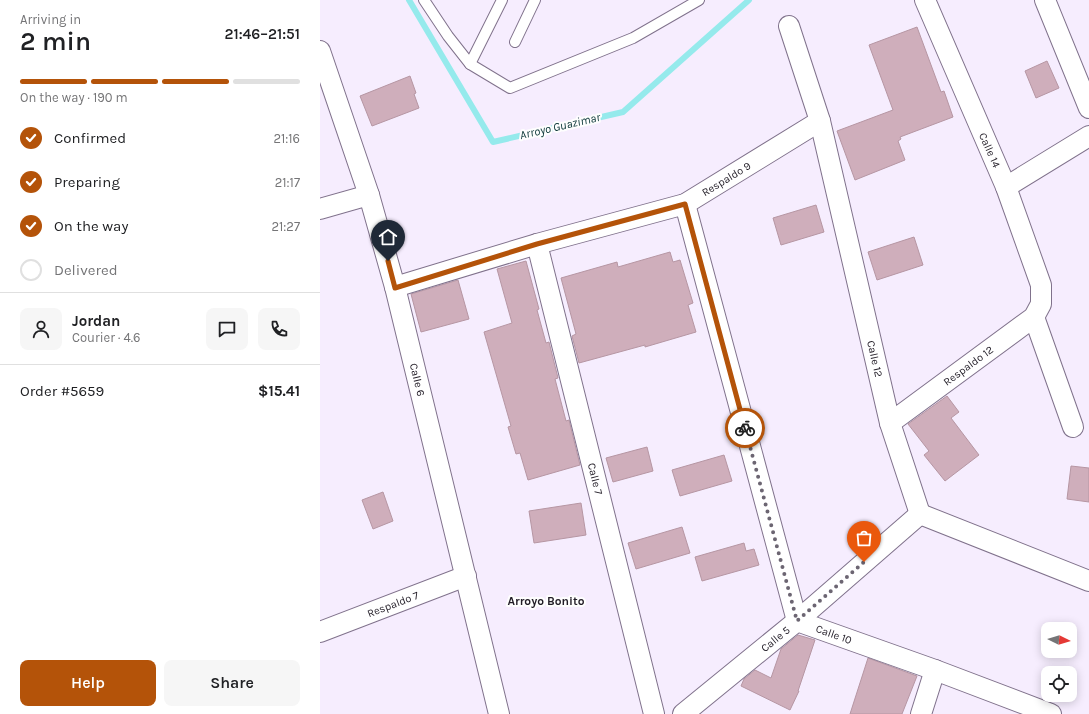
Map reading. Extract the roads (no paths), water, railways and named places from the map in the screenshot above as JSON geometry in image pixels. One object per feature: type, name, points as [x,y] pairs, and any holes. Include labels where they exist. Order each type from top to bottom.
[{"type":"street","name":"Calle 14","points":[[925,0],[1006,188],[1041,285],[1037,311],[1072,427]]},
{"type":"street","points":[[1045,0],[1089,108]]},
{"type":"street","name":"Calle 12","points":[[788,26],[820,120],[890,423],[920,514]]},
{"type":"street","name":"Calle 6","points":[[320,51],[369,195],[395,288],[499,714]]},
{"type":"street","name":"Respaldo 9","points":[[395,288],[537,244],[685,204],[820,120]]},
{"type":"street","points":[[1006,188],[1089,136]]},
{"type":"street","points":[[320,209],[369,195]]},
{"type":"street","points":[[685,204],[797,621]]},
{"type":"street","name":"Calle 7","points":[[537,244],[654,714]]},
{"type":"street","name":"Respaldo 12","points":[[890,423],[1037,311]]},
{"type":"street","points":[[920,514],[1089,581]]},
{"type":"street","name":"Calle 5","points":[[683,714],[797,621],[920,514]]},
{"type":"street","name":"Respaldo 7","points":[[320,632],[466,576]]},
{"type":"street","name":"Calle 10","points":[[797,621],[935,670],[1051,714]]},
{"type":"street","points":[[921,714],[935,670]]},
{"type":"lane","points":[[424,0],[448,36],[470,64],[510,88],[633,38],[699,0]]},
{"type":"lane","points":[[470,64],[502,0]]},
{"type":"lane","points":[[516,42],[535,0]]},
{"type":"waterway","name":"Arroyo Guazimar","points":[[409,0],[493,142],[623,112],[749,0]]},
{"type":"district","name":"Arroyo Bonito","points":[[546,601]]}]
